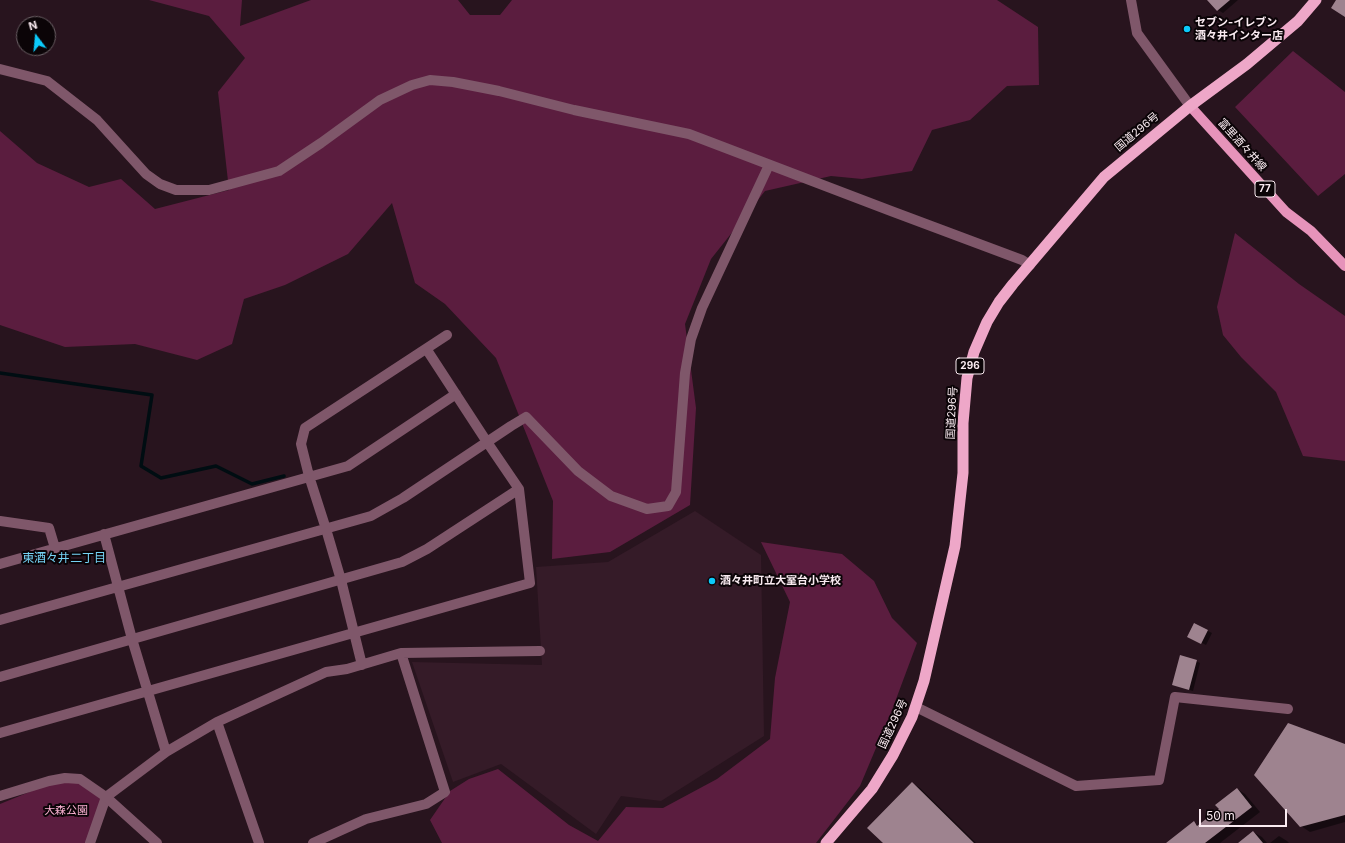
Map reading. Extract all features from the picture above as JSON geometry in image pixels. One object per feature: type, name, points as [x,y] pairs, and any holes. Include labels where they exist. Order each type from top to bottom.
[{"type":"highway","name":"国道296号","points":[[826,843],[872,789],[893,755],[916,706],[924,681],[955,546],[963,473],[963,423],[967,378],[974,352],[987,322],[999,302],[1104,177],[1190,106],[1246,64],[1298,21],[1316,0]]},
{"type":"main road","name":"富里酒々井線","points":[[1190,106],[1286,212],[1311,231],[1345,266]]},
{"type":"street","points":[[1132,0],[1137,33],[1190,106]]},
{"type":"street","points":[[0,69],[47,81],[97,120],[146,174],[160,184],[176,190],[209,190],[278,171],[321,143],[380,100],[412,84],[430,80],[461,83],[574,110],[689,134],[1022,260],[1030,265]]},
{"type":"street","points":[[0,620],[371,516],[403,498],[526,417],[578,471],[611,496],[647,509],[668,506],[676,492],[685,373],[691,339],[702,308],[769,165]]},
{"type":"street","points":[[362,665],[341,580],[301,444],[305,428],[427,350],[447,335]]},
{"type":"street","points":[[0,733],[530,583],[519,489],[427,350]]},
{"type":"street","points":[[0,564],[348,466],[456,394]]},
{"type":"street","points":[[0,677],[402,562],[427,549],[519,489]]},
{"type":"street","points":[[0,520],[49,528],[55,548]]},
{"type":"street","points":[[104,534],[146,691],[166,752]]},
{"type":"street","points":[[90,843],[106,797],[166,752],[217,722],[326,672],[347,669],[401,653],[540,651]]},
{"type":"street","points":[[313,843],[366,819],[426,804],[446,792],[401,653]]},
{"type":"street","points":[[916,706],[1076,786],[1159,780],[1175,697],[1288,709]]},
{"type":"street","points":[[217,722],[259,843]]},
{"type":"street","points":[[0,796],[49,781],[65,778],[80,779],[106,797],[157,843]]},
{"type":"shaded area","points":[[695,511],[761,555],[764,736],[661,801],[621,796],[596,834],[501,764],[453,782],[412,662],[542,665],[536,567],[608,562]]},
{"type":"green space","points":[[149,0],[242,0],[240,26],[311,0],[458,0],[470,15],[500,15],[512,0],[997,0],[1038,27],[1039,85],[1007,86],[970,120],[932,130],[912,171],[862,179],[831,176],[765,191],[711,259],[685,324],[696,408],[690,505],[610,552],[552,559],[553,501],[496,358],[445,304],[415,283],[392,203],[348,254],[285,285],[244,299],[232,344],[197,360],[135,344],[65,347],[0,325],[0,131],[37,163],[89,187],[121,179],[155,209],[229,190],[218,92],[245,58],[209,16]]},
{"type":"green space","points":[[1293,51],[1345,92],[1345,174],[1318,196],[1235,107]]},
{"type":"green space","points":[[1235,233],[1299,284],[1345,316],[1345,461],[1303,456],[1276,392],[1241,357],[1223,335],[1217,307]]},
{"type":"green space","points":[[761,542],[842,554],[874,581],[892,618],[917,643],[892,710],[860,786],[816,843],[442,843],[430,820],[450,791],[469,779],[498,769],[569,825],[598,841],[626,807],[663,808],[717,779],[770,739],[775,678],[790,602]]},
{"type":"green space","name":"大森公園","points":[[61,779],[80,779],[106,797],[90,843],[0,843],[0,804]]},
{"type":"building","points":[[1207,0],[1230,0],[1217,11]]},
{"type":"building","points":[[1336,0],[1345,0],[1345,17],[1331,8]]},
{"type":"building","points":[[1194,623],[1208,630],[1201,644],[1187,637]]},
{"type":"building","points":[[1180,655],[1197,660],[1189,690],[1172,685]]},
{"type":"building","points":[[1288,723],[1345,744],[1345,815],[1300,827],[1254,775]]},
{"type":"building","points":[[912,782],[974,843],[883,843],[867,828]]},
{"type":"building","points":[[1237,788],[1252,807],[1205,843],[1166,843],[1194,821],[1197,826],[1219,809],[1215,805]]},
{"type":"building","points":[[1253,831],[1263,843],[1238,843]]},
{"type":"waterway","points":[[0,373],[152,395],[141,466],[161,478],[216,466],[252,484],[284,476]]},
{"type":"place","name":"セブン-イレブン 酒々井インター店","points":[[1187,29]]},
{"type":"place","name":"酒々井町立大室台小学校","points":[[712,581]]},
{"type":"district","name":"東酒々井二丁目","points":[[64,558]]}]
